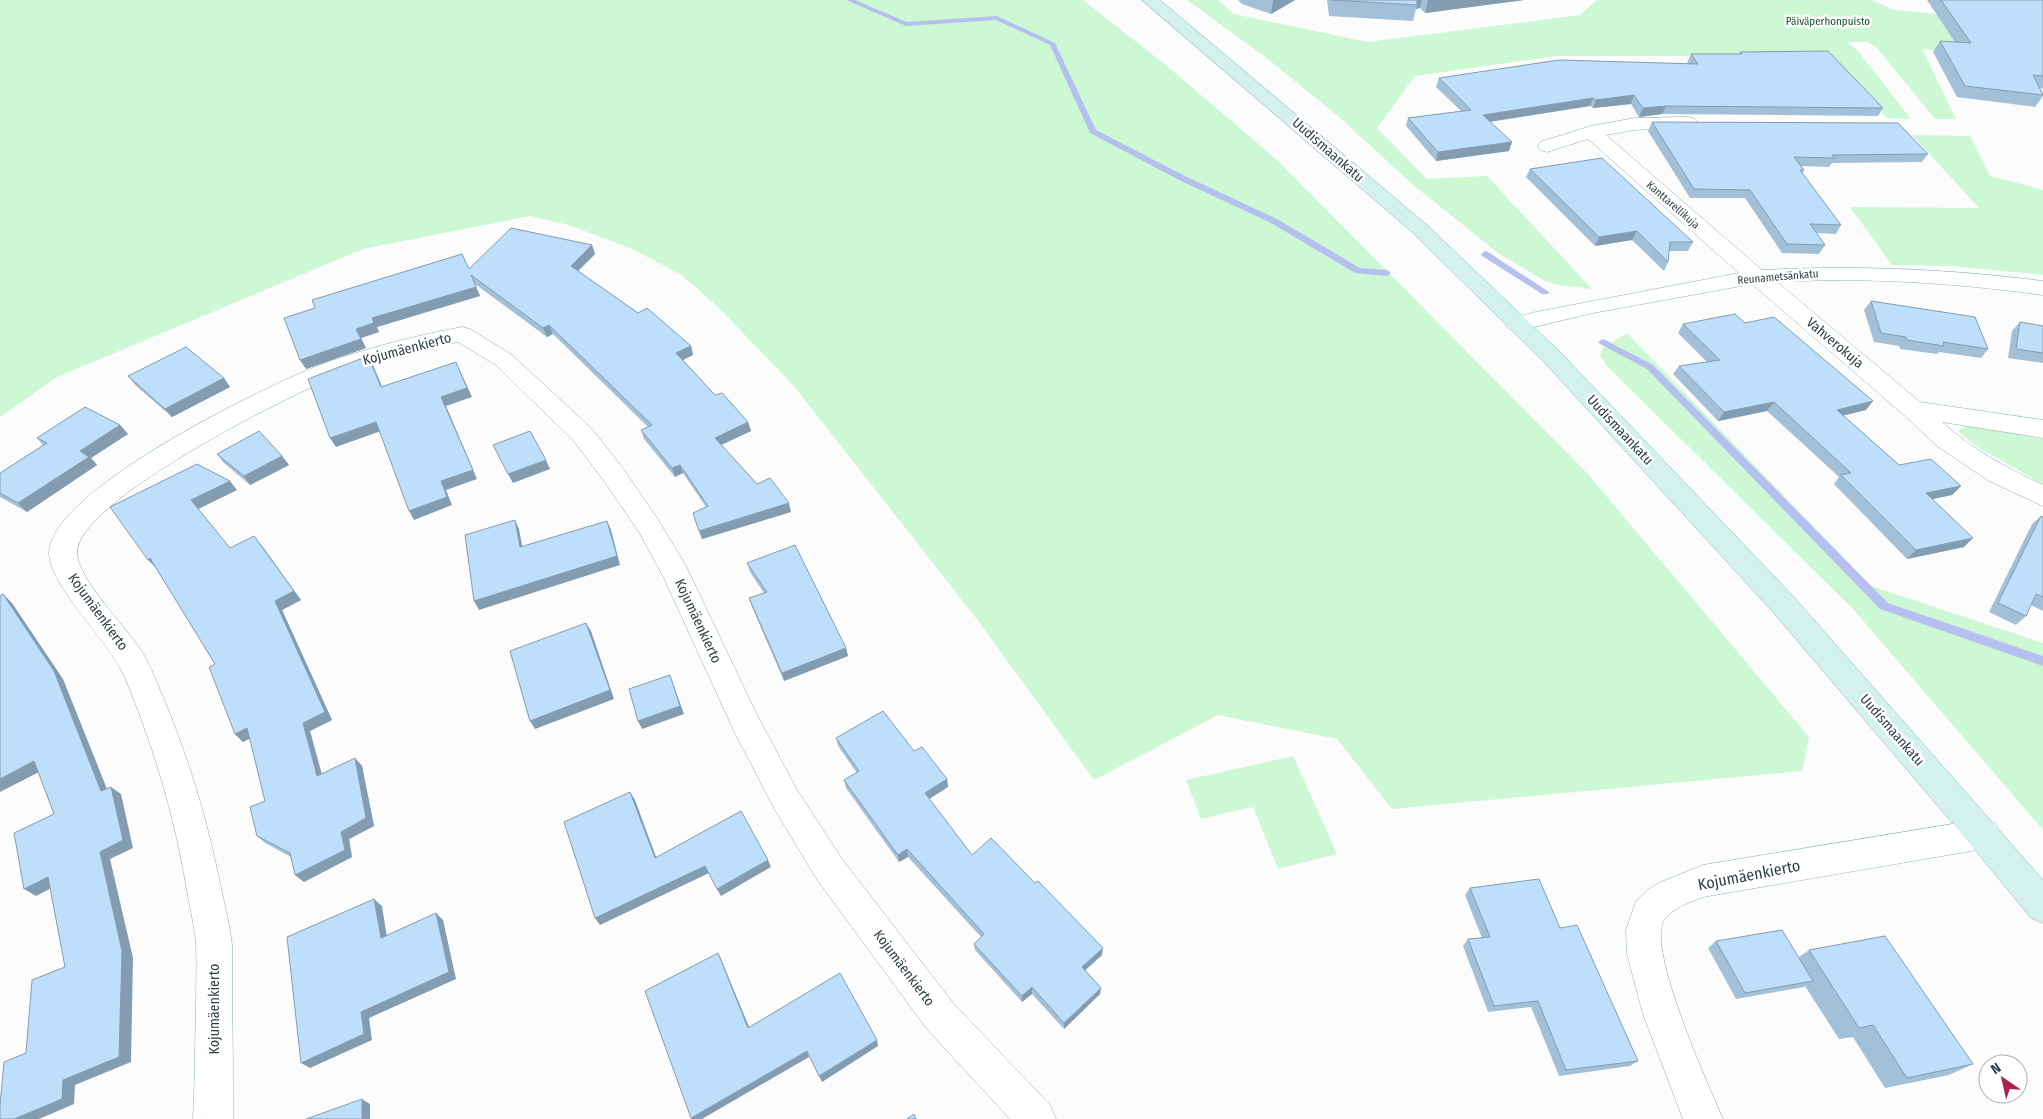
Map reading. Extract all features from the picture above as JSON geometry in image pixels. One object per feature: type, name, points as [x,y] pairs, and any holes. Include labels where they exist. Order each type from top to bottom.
[{"type":"street","name":"Uudismaankatu","points":[[1150,0],[1420,229],[1552,357],[1782,603],[1983,834],[2043,906]]},
{"type":"street","points":[[1547,146],[1591,132],[1635,124],[1710,123]]},
{"type":"street","name":"Kanttarellikuja","points":[[1591,132],[1757,277]]},
{"type":"street","name":"Reunametsänkatu","points":[[1517,324],[1552,314],[1757,277],[1816,273],[1893,274],[1991,280],[2043,288]]},
{"type":"street","name":"Vahverokuja","points":[[1757,277],[1913,409],[1946,440],[1998,474],[2043,496]]},
{"type":"street","name":"Kojumäenkierto","points":[[214,1119],[214,946],[196,846],[181,786],[165,740],[130,656],[67,570],[63,552],[68,535],[81,519],[157,460],[207,430],[259,403],[319,376],[363,360],[434,339],[462,334],[504,360],[582,434],[613,474],[648,525],[676,574],[750,730],[786,800],[830,870],[940,1016],[1036,1119]]},
{"type":"street","points":[[1913,409],[2043,429]]},
{"type":"street","name":"Kojumäenkierto","points":[[1702,1119],[1650,981],[1642,933],[1647,914],[1661,899],[1703,881],[1983,834]]},
{"type":"green space","points":[[0,0],[1083,0],[1167,66],[1277,160],[1587,473],[1809,737],[1802,771],[1392,809],[1337,739],[1218,715],[1094,780],[976,618],[793,385],[717,306],[680,274],[632,249],[569,225],[530,216],[363,249],[57,377],[0,417]]},
{"type":"green space","name":"Päiväperhonpuisto","points":[[1187,0],[1218,0],[1234,14],[1368,42],[1580,15],[1597,0],[1872,0],[1894,10],[2043,23],[1978,55],[1922,49],[1956,119],[1935,119],[1878,49],[1868,42],[1847,42],[1858,51],[1911,119],[1887,118],[1830,56],[1557,56],[1415,76],[1377,128],[1427,179],[1487,176],[1592,289],[1557,285],[1545,281],[1498,253],[1412,184],[1338,116],[1264,56]]},
{"type":"green space","points":[[1912,135],[1970,136],[1990,176],[2043,190],[2043,275],[1952,266],[1892,265],[1850,207],[1979,208]]},
{"type":"green space","points":[[1627,333],[1871,586],[2043,643],[2043,830],[1853,609],[1606,365],[1600,355],[1603,348]]},
{"type":"green space","points":[[1967,425],[2043,439],[2043,484],[1977,447],[1958,431]]},
{"type":"green space","points":[[1293,756],[1337,854],[1278,869],[1253,807],[1201,819],[1186,780]]},
{"type":"building","points":[[1332,0],[1417,0],[1417,5]]},
{"type":"building","points":[[1941,0],[2043,0],[2043,76],[2033,75],[2043,95],[1965,86],[1940,41],[1971,43]]},
{"type":"building","points":[[1828,51],[1883,108],[1666,106],[1643,108],[1634,95],[1596,100],[1593,98],[1483,115],[1512,142],[1438,152],[1408,118],[1471,110],[1439,78],[1559,60],[1698,64],[1691,54]]},
{"type":"building","points":[[1652,122],[1898,123],[1928,154],[1832,155],[1835,158],[1794,157],[1804,170],[1800,170],[1841,225],[1810,224],[1825,245],[1787,244],[1750,190],[1694,189]]},
{"type":"building","points":[[1602,158],[1693,242],[1670,242],[1668,262],[1637,231],[1599,237],[1530,169]]},
{"type":"building","points":[[511,228],[592,245],[571,266],[638,313],[647,308],[691,346],[676,353],[715,395],[722,393],[748,422],[715,438],[757,484],[770,478],[789,503],[699,531],[693,513],[708,506],[680,465],[672,468],[641,430],[652,425],[549,325],[543,328],[471,275],[476,287],[372,318],[374,323],[356,329],[361,339],[300,360],[284,318],[315,308],[312,300],[462,254],[469,269]]},
{"type":"building","points":[[1871,301],[1975,317],[1988,349],[1943,342],[1944,346],[1907,340],[1906,337],[1881,333]]},
{"type":"building","points":[[1735,314],[1745,323],[1774,317],[1873,401],[1837,410],[1899,465],[1931,459],[1961,486],[1926,493],[1973,538],[1916,550],[1841,475],[1851,473],[1774,402],[1724,412],[1679,366],[1720,360],[1683,324]]},
{"type":"building","points":[[2020,322],[2043,326],[2043,353],[2016,349]]},
{"type":"building","points":[[186,347],[224,378],[165,409],[128,376]]},
{"type":"building","points":[[368,356],[381,387],[456,362],[467,388],[441,397],[473,470],[441,481],[447,497],[409,511],[376,422],[330,438],[308,379]]},
{"type":"building","points":[[85,407],[120,425],[80,451],[89,457],[18,503],[0,493],[0,473],[47,443],[37,438]]},
{"type":"building","points":[[259,431],[282,456],[244,476],[217,454]]},
{"type":"building","points":[[530,431],[546,460],[508,474],[493,445]]},
{"type":"building","points":[[197,464],[230,481],[191,500],[230,548],[254,536],[294,591],[275,601],[325,712],[303,723],[317,776],[355,758],[366,818],[341,832],[345,850],[295,875],[290,853],[257,836],[250,807],[265,801],[247,728],[235,734],[209,667],[215,664],[150,558],[148,560],[110,507]]},
{"type":"building","points":[[2041,516],[2043,517],[2043,597],[2036,594],[2026,616],[1998,603]]},
{"type":"building","points":[[515,520],[520,547],[607,521],[617,556],[474,601],[465,535]]},
{"type":"building","points":[[795,545],[846,648],[782,673],[749,598],[767,592],[747,563]]},
{"type":"building","points":[[3,594],[54,671],[101,791],[111,787],[123,840],[100,852],[122,951],[119,1057],[63,1080],[62,1099],[14,1119],[0,1119],[4,1062],[26,1053],[32,980],[65,967],[48,877],[24,889],[14,833],[54,814],[34,761],[0,779],[0,596]]},
{"type":"building","points":[[586,623],[610,690],[530,721],[510,651]]},
{"type":"building","points":[[670,675],[680,706],[638,721],[629,689]]},
{"type":"building","points":[[883,711],[914,751],[922,747],[947,779],[925,793],[972,855],[991,838],[1035,883],[1038,881],[1103,948],[1082,967],[1101,988],[1064,1023],[1032,987],[1022,996],[974,944],[984,934],[907,849],[898,855],[844,780],[859,771],[836,738]]},
{"type":"building","points":[[630,792],[655,858],[741,811],[768,860],[717,889],[705,866],[595,918],[564,822]]},
{"type":"building","points":[[1539,879],[1560,928],[1577,925],[1638,1061],[1566,1070],[1538,1001],[1494,1006],[1468,939],[1490,937],[1470,888]]},
{"type":"building","points":[[374,899],[381,938],[436,913],[449,972],[361,1012],[364,1034],[301,1063],[287,937]]},
{"type":"building","points":[[1782,930],[1813,981],[1745,993],[1716,941]]},
{"type":"building","points":[[1885,936],[1973,1064],[1907,1078],[1873,1025],[1859,1028],[1809,950]]},
{"type":"building","points":[[718,953],[748,1028],[840,973],[877,1040],[819,1076],[807,1051],[691,1118],[645,991]]},
{"type":"building","points":[[362,1099],[362,1119],[306,1119]]},
{"type":"building","points":[[914,1114],[916,1119],[907,1119]]},
{"type":"waterway","points":[[849,0],[906,24],[997,18],[1053,44],[1093,131],[1182,178],[1274,221],[1358,271],[1387,273]]},
{"type":"waterway","points":[[1485,254],[1545,292]]},
{"type":"waterway","points":[[1603,342],[1650,367],[1884,606],[2043,661]]}]
